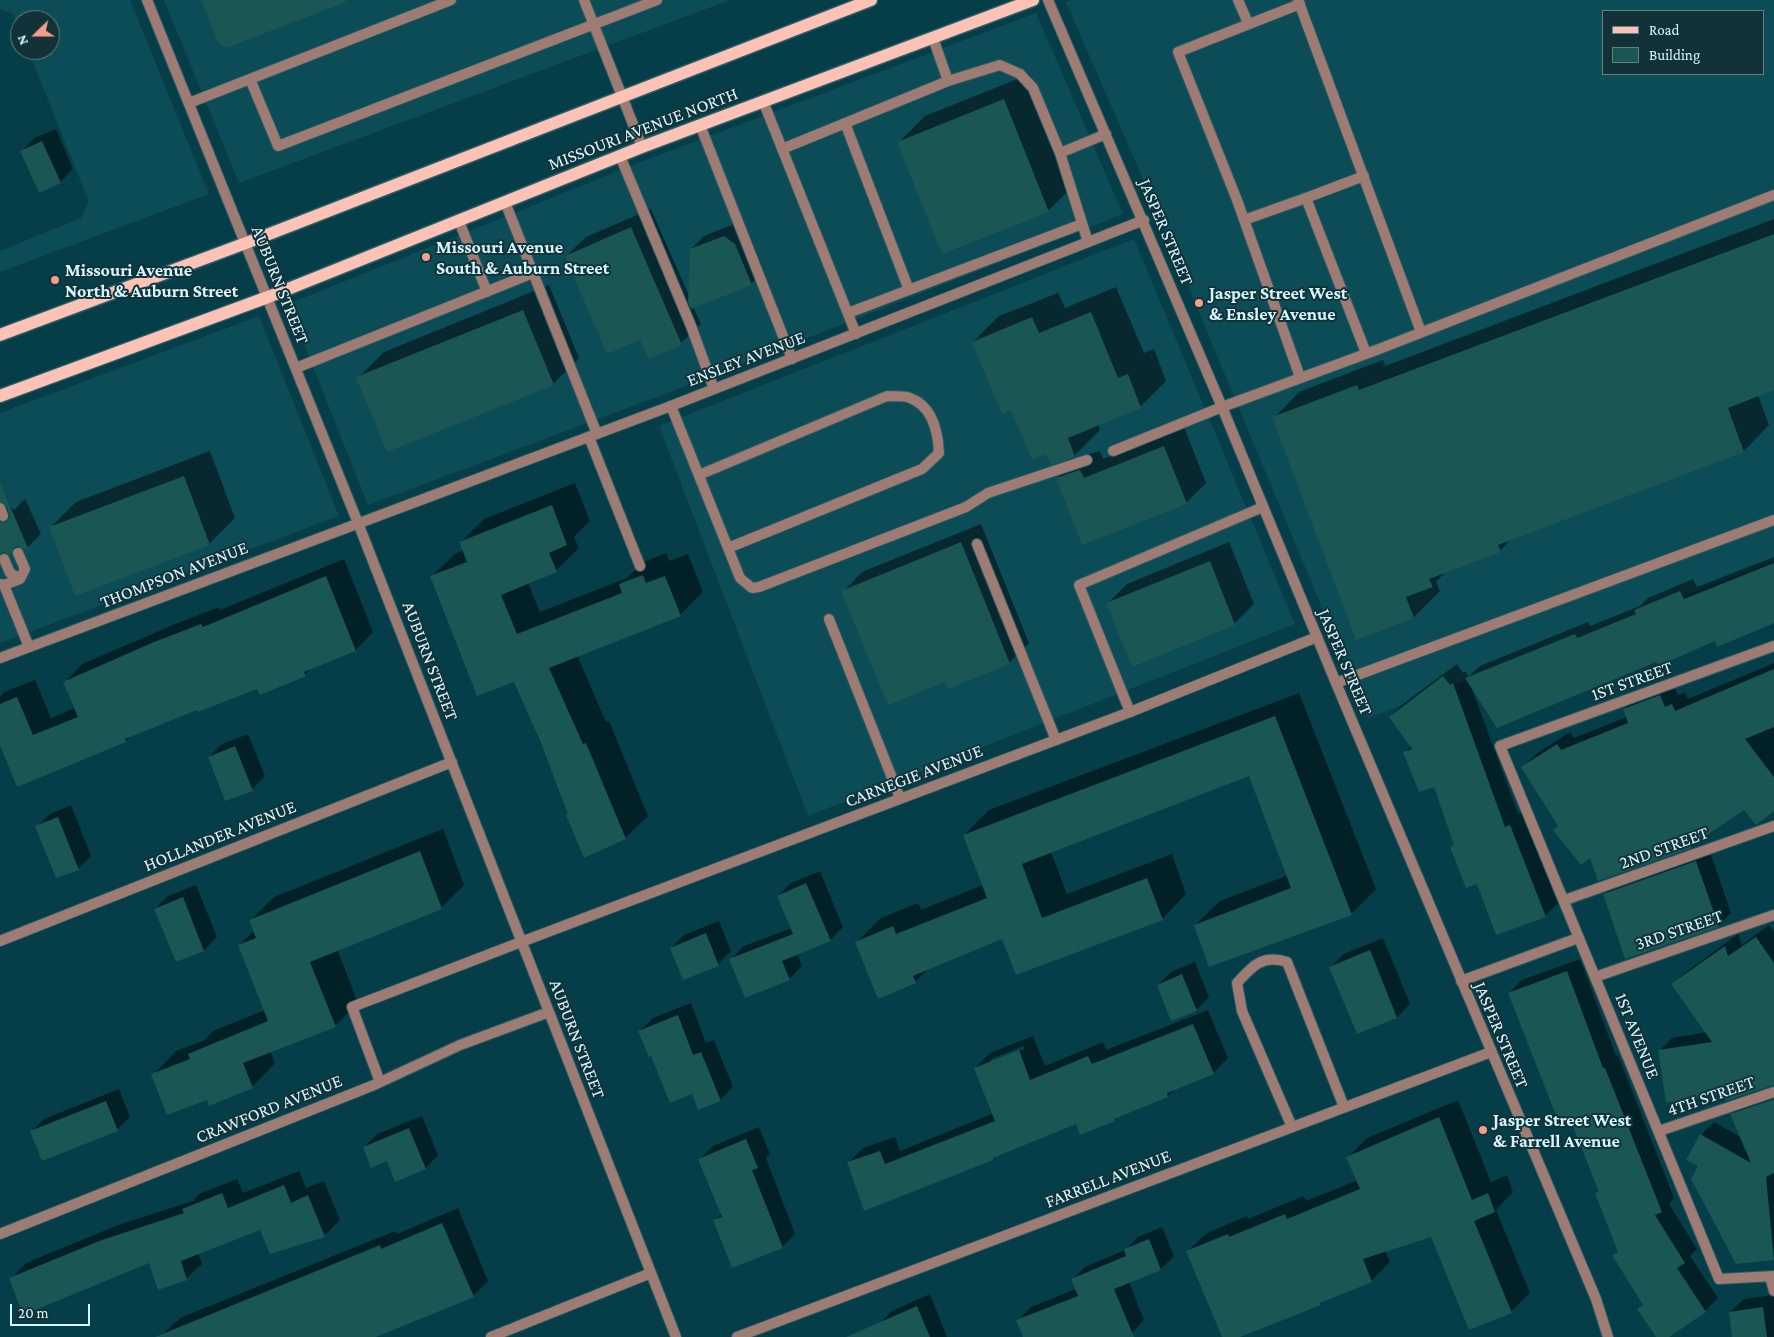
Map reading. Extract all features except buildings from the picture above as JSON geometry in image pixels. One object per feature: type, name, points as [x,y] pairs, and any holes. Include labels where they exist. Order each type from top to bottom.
[{"type":"main road","points":[[0,335],[246,243],[871,0]]},
{"type":"main road","name":"MISSOURI AVENUE NORTH","points":[[0,396],[268,297],[642,147],[1033,0]]},
{"type":"street","name":"AUBURN STREET","points":[[147,0],[358,523],[676,1337]]},
{"type":"street","points":[[189,103],[451,0]]},
{"type":"street","points":[[584,0],[642,147]]},
{"type":"street","points":[[250,79],[278,146],[657,0]]},
{"type":"street","name":"JASPER STREET","points":[[1048,0],[1144,220],[1222,406],[1336,683],[1596,1299],[1608,1337]]},
{"type":"street","points":[[1238,0],[1248,23]]},
{"type":"street","points":[[1300,378],[1237,200],[1178,52],[1299,2],[1421,332]]},
{"type":"street","points":[[933,38],[948,81]]},
{"type":"street","points":[[782,149],[948,81],[1000,66],[1020,74],[1033,88],[1060,153],[1088,242]]},
{"type":"street","points":[[763,101],[856,334]]},
{"type":"street","points":[[845,123],[909,290]]},
{"type":"street","points":[[700,125],[792,359]]},
{"type":"street","points":[[1060,153],[1106,134]]},
{"type":"street","points":[[620,156],[691,326],[714,389]]},
{"type":"street","points":[[1244,220],[1364,176]]},
{"type":"street","points":[[1113,451],[1222,406],[1421,332],[1774,195]]},
{"type":"street","points":[[1306,198],[1366,353]]},
{"type":"street","points":[[505,202],[533,273],[640,566]]},
{"type":"street","name":"ENSLEY AVENUE","points":[[358,523],[593,436],[1144,220]]},
{"type":"street","points":[[458,221],[487,292]]},
{"type":"street","points":[[848,313],[1082,224]]},
{"type":"street","points":[[296,368],[533,273]]},
{"type":"street","points":[[699,475],[887,396],[909,397],[924,405],[938,434],[939,453],[922,470],[728,548]]},
{"type":"street","points":[[670,406],[744,584],[752,588],[759,587],[966,507],[988,493],[1088,460]]},
{"type":"street","points":[[1130,712],[1080,585],[1263,507]]},
{"type":"street","points":[[1336,683],[1774,520]]},
{"type":"street","name":"THOMPSON AVENUE","points":[[0,658],[358,523]]},
{"type":"street","points":[[977,544],[1056,740]]},
{"type":"street","points":[[18,553],[25,569],[20,579],[2,585],[29,647]]},
{"type":"street","points":[[4,559],[10,573],[20,579]]},
{"type":"street","points":[[829,619],[900,798]]},
{"type":"street","name":"CARNEGIE AVENUE","points":[[380,1082],[352,1007],[1130,712],[1317,637]]},
{"type":"street","name":"1ST STREET","points":[[1500,746],[1774,646]]},
{"type":"street","name":"1ST AVENUE","points":[[1500,746],[1719,1278],[1772,1277],[1774,1291]]},
{"type":"street","name":"HOLLANDER AVENUE","points":[[0,941],[452,762]]},
{"type":"street","name":"2ND STREET","points":[[1565,900],[1774,826]]},
{"type":"street","name":"3RD STREET","points":[[1595,977],[1774,914]]},
{"type":"street","points":[[1461,981],[1578,938]]},
{"type":"street","points":[[1292,1127],[1242,1011],[1237,983],[1253,965],[1275,958],[1287,962],[1344,1107]]},
{"type":"street","name":"CRAWFORD AVENUE","points":[[0,1234],[380,1082],[460,1045],[549,1012]]},
{"type":"street","name":"FARRELL AVENUE","points":[[737,1337],[1491,1052]]},
{"type":"street","name":"4TH STREET","points":[[1659,1131],[1774,1092]]},
{"type":"street","points":[[491,1337],[651,1273]]},
{"type":"shaded area","points":[[0,0],[130,0],[209,194],[0,272],[0,251],[81,218],[89,202],[32,60],[60,60],[60,10],[10,10],[10,13],[0,9]]},
{"type":"shaded area","points":[[164,0],[730,0],[239,183]]},
{"type":"shaded area","points":[[1072,0],[1774,0],[1774,561],[1368,718],[1153,202],[1066,2]]},
{"type":"shaded area","points":[[1036,13],[1123,214],[665,394],[368,505],[288,304],[646,160]]},
{"type":"shaded area","points":[[1134,239],[1295,624],[808,816],[659,426]]},
{"type":"shaded area","points":[[259,316],[339,516],[0,643],[0,413]]},
{"type":"place","name":"Missouri Avenue South & Auburn Street","points":[[426,257]]},
{"type":"place","name":"Missouri Avenue North & Auburn Street","points":[[55,280]]},
{"type":"place","name":"Jasper Street West & Ensley Avenue","points":[[1199,303]]},
{"type":"place","name":"Jasper Street West & Farrell Avenue","points":[[1483,1130]]}]
